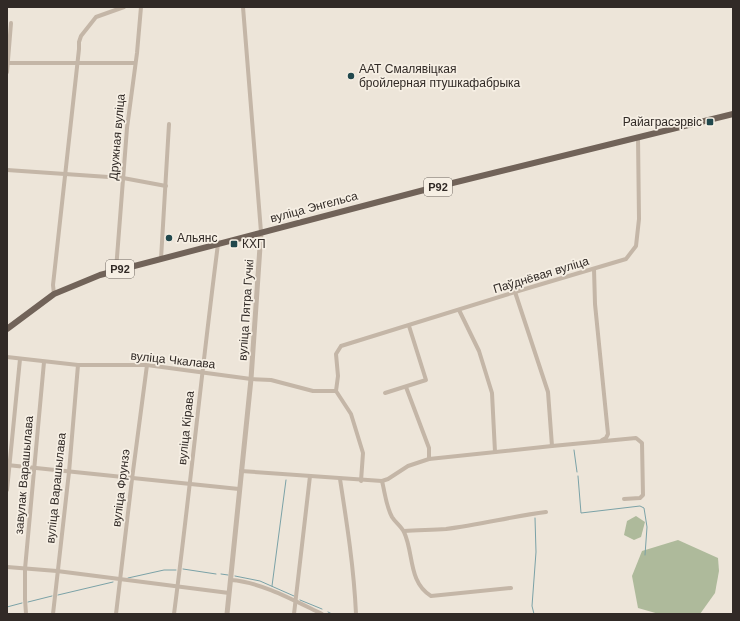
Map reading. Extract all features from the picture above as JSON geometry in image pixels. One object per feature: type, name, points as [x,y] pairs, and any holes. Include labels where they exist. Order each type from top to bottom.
[{"type":"main road","name":"Р92","points":[[638,137],[733,114]]},
{"type":"main road","name":"вуліца Энгельса","points":[[7,329],[54,294],[86,280],[116,270],[638,137]]},
{"type":"street","points":[[54,294],[53,285],[79,42],[81,36],[96,17],[124,7]]},
{"type":"street","name":"Дружная вуліца","points":[[116,270],[127,128],[141,7]]},
{"type":"street","name":"вуліца Пятра Гучкі","points":[[227,614],[251,379],[261,232],[244,7]]},
{"type":"street","points":[[7,72],[11,23]]},
{"type":"street","points":[[7,63],[135,63]]},
{"type":"street","points":[[161,259],[166,186],[168,124]]},
{"type":"street","name":"Паўднёвая вуліца","points":[[336,391],[338,376],[336,354],[341,346],[626,259],[636,246],[639,219],[638,137]]},
{"type":"street","points":[[7,170],[124,178],[166,186]]},
{"type":"street","name":"вуліца Кірава","points":[[174,614],[218,244]]},
{"type":"street","points":[[594,269],[595,304],[608,434],[606,438],[600,441]]},
{"type":"street","points":[[515,292],[548,392],[552,446]]},
{"type":"street","points":[[459,310],[479,350],[492,393],[496,452]]},
{"type":"street","points":[[385,393],[426,380],[409,326]]},
{"type":"street","name":"вуліца Чкалава","points":[[7,357],[78,365],[147,365],[251,379],[271,380],[313,390],[336,391]]},
{"type":"street","points":[[7,490],[8,465],[20,359]]},
{"type":"street","name":"завулак Варашылава","points":[[26,614],[25,569],[44,362]]},
{"type":"street","name":"вуліца Варашылава","points":[[53,614],[69,472],[78,365]]},
{"type":"street","name":"вуліца Фрунзэ","points":[[116,614],[147,365]]},
{"type":"street","points":[[406,387],[429,448],[429,459]]},
{"type":"street","points":[[336,391],[351,414],[363,453],[361,481]]},
{"type":"street","points":[[241,471],[361,481],[382,481],[388,479],[408,466],[429,459],[636,438],[642,443],[643,495],[640,498],[624,499]]},
{"type":"street","points":[[8,465],[239,490]]},
{"type":"street","points":[[294,614],[310,476]]},
{"type":"street","points":[[340,479],[355,591],[356,614]]},
{"type":"street","points":[[382,481],[389,511],[394,520],[404,531],[417,581],[424,591],[431,596],[511,588]]},
{"type":"street","points":[[404,531],[446,529],[526,514],[546,512]]},
{"type":"street","points":[[7,567],[57,571],[177,588],[229,593]]},
{"type":"street","points":[[231,580],[255,584],[322,614]]},
{"type":"green space","points":[[636,516],[645,522],[641,537],[634,540],[624,535],[627,521]]},
{"type":"green space","points":[[678,540],[718,558],[719,571],[715,593],[700,614],[659,614],[638,608],[632,576],[642,551]]},
{"type":"waterway","points":[[574,450],[577,472]]},
{"type":"waterway","points":[[578,476],[581,513],[640,506],[644,508],[647,527],[645,555]]},
{"type":"waterway","points":[[272,586],[286,480]]},
{"type":"waterway","points":[[534,614],[532,606],[536,552],[535,518]]},
{"type":"waterway","points":[[183,569],[216,574]]},
{"type":"waterway","points":[[128,578],[164,570],[176,570]]},
{"type":"waterway","points":[[221,574],[228,575]]},
{"type":"waterway","points":[[235,576],[260,581],[294,596]]},
{"type":"waterway","points":[[58,595],[113,582]]},
{"type":"waterway","points":[[28,602],[52,596]]},
{"type":"waterway","points":[[300,600],[322,609]]},
{"type":"waterway","points":[[7,607],[22,603]]},
{"type":"waterway","points":[[328,612],[332,614]]},
{"type":"place","name":"ААТ Смалявіцкая бройлерная птушкафабрыка","points":[[351,76]]},
{"type":"place","name":"Райаграсэрвіс","points":[[710,122]]},
{"type":"place","name":"Альянс","points":[[169,238]]},
{"type":"place","name":"КХП","points":[[234,244]]}]
